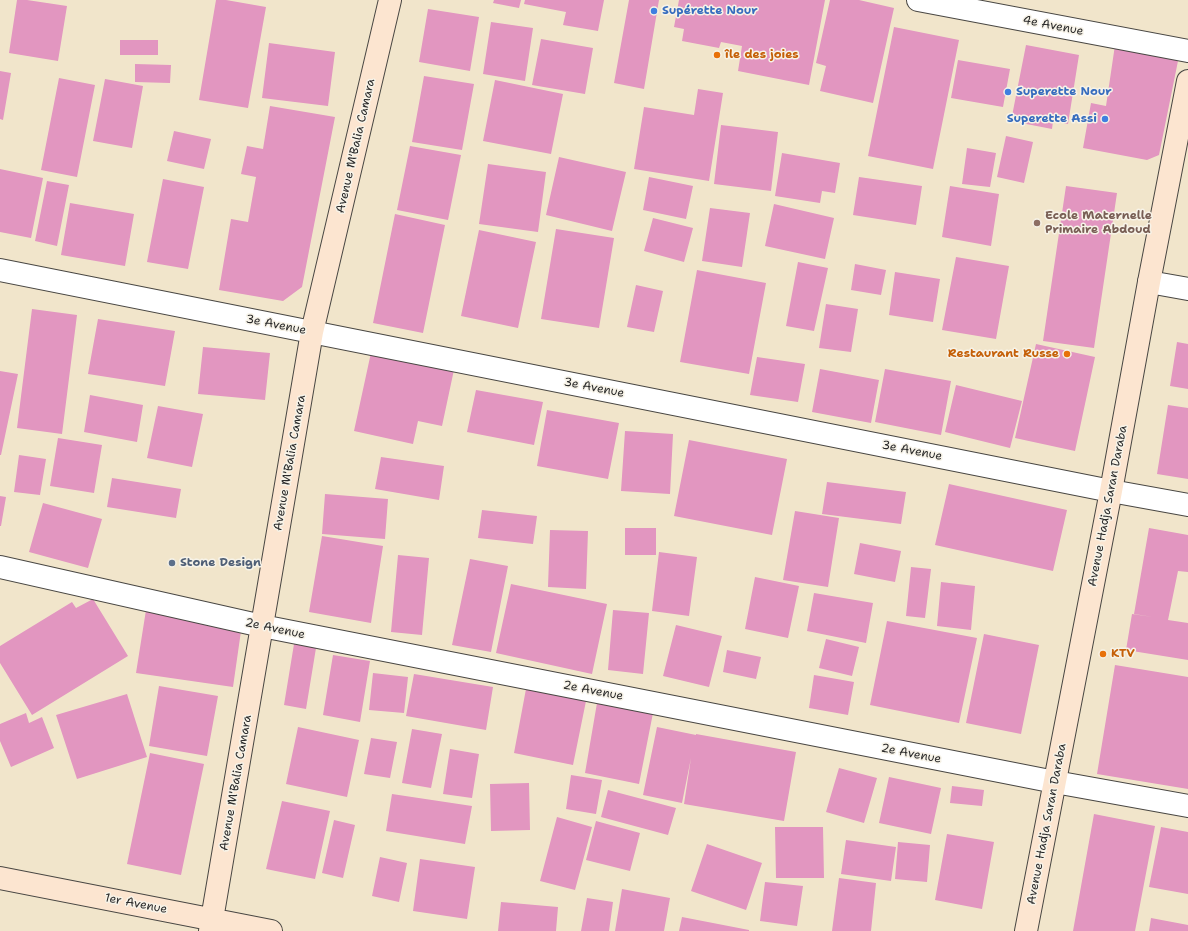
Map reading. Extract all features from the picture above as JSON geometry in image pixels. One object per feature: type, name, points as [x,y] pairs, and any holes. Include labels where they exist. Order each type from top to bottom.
[{"type":"street","name":"Avenue M'Balia Camara","points":[[211,925],[312,332],[390,0]]},
{"type":"street","name":"4e Avenue","points":[[918,0],[1188,51]]},
{"type":"street","name":"Avenue Hadja Saran Daraba","points":[[1026,931],[1188,81]]},
{"type":"street","name":"3e Avenue","points":[[0,270],[1111,491],[1188,505]]},
{"type":"street","points":[[1149,282],[1188,289]]},
{"type":"street","name":"2e Avenue","points":[[0,567],[262,626],[1055,782],[1188,806]]},
{"type":"street","name":"1er Avenue","points":[[0,878],[211,925],[271,931]]},
{"type":"building","points":[[17,0],[67,6],[58,61],[9,53]]},
{"type":"building","points":[[216,0],[226,0],[266,7],[248,108],[199,100]]},
{"type":"building","points":[[494,0],[521,0],[519,8],[493,3]]},
{"type":"building","points":[[525,0],[604,0],[598,31],[563,25],[566,12],[524,4]]},
{"type":"building","points":[[629,0],[659,0],[644,89],[614,83]]},
{"type":"building","points":[[679,0],[825,0],[809,85],[738,71],[742,46],[721,42],[719,48],[682,41],[684,29],[674,27]]},
{"type":"building","points":[[830,0],[859,0],[894,8],[873,103],[820,91],[826,66],[816,63]]},
{"type":"building","points":[[428,9],[479,17],[470,71],[419,62]]},
{"type":"building","points":[[491,22],[533,28],[525,81],[483,74]]},
{"type":"building","points":[[894,27],[959,40],[933,169],[868,156]]},
{"type":"building","points":[[541,39],[593,48],[585,94],[532,85]]},
{"type":"building","points":[[120,40],[158,40],[158,55],[120,55]]},
{"type":"building","points":[[269,43],[335,52],[328,106],[262,98]]},
{"type":"building","points":[[1026,45],[1079,55],[1068,124],[1053,121],[1052,129],[1011,121]]},
{"type":"building","points":[[1115,45],[1179,56],[1159,155],[1147,160],[1083,148],[1091,103],[1106,106]]},
{"type":"building","points":[[958,60],[1010,69],[1003,107],[951,98]]},
{"type":"building","points":[[135,64],[171,65],[170,83],[135,82]]},
{"type":"building","points":[[0,71],[11,73],[3,120],[0,119]]},
{"type":"building","points":[[424,76],[474,84],[462,150],[412,142]]},
{"type":"building","points":[[59,78],[95,85],[77,177],[41,170]]},
{"type":"building","points":[[105,79],[143,86],[132,148],[93,141]]},
{"type":"building","points":[[495,80],[563,94],[551,154],[483,141]]},
{"type":"building","points":[[698,89],[723,93],[709,181],[634,169],[644,107],[694,115]]},
{"type":"building","points":[[270,106],[335,117],[302,287],[283,301],[219,290],[231,219],[248,222],[256,177],[241,174],[247,146],[263,149]]},
{"type":"building","points":[[721,125],[778,132],[771,191],[714,184]]},
{"type":"building","points":[[174,131],[211,139],[204,169],[167,161]]},
{"type":"building","points":[[1006,136],[1033,142],[1024,183],[997,177]]},
{"type":"building","points":[[410,146],[461,155],[448,220],[397,210]]},
{"type":"building","points":[[967,148],[996,153],[990,187],[962,184]]},
{"type":"building","points":[[782,153],[840,163],[835,193],[822,191],[820,203],[775,196]]},
{"type":"building","points":[[559,157],[626,172],[612,231],[546,215]]},
{"type":"building","points":[[488,164],[546,172],[538,232],[479,224]]},
{"type":"building","points":[[0,169],[43,178],[31,238],[0,232]]},
{"type":"building","points":[[649,177],[693,186],[686,219],[643,210]]},
{"type":"building","points":[[859,177],[922,186],[916,225],[853,215]]},
{"type":"building","points":[[163,179],[204,187],[188,269],[147,262]]},
{"type":"building","points":[[47,181],[69,185],[57,246],[35,241]]},
{"type":"building","points":[[950,186],[999,194],[991,246],[942,237]]},
{"type":"building","points":[[1066,186],[1117,193],[1094,348],[1043,341]]},
{"type":"building","points":[[70,203],[134,214],[125,266],[61,255]]},
{"type":"building","points":[[774,204],[834,218],[825,259],[765,246]]},
{"type":"building","points":[[710,208],[750,213],[742,267],[702,261]]},
{"type":"building","points":[[395,214],[445,225],[423,333],[373,323]]},
{"type":"building","points":[[653,218],[693,228],[684,262],[644,251]]},
{"type":"building","points":[[556,229],[614,238],[599,328],[541,319]]},
{"type":"building","points":[[479,230],[536,242],[518,328],[461,316]]},
{"type":"building","points":[[956,257],[1009,266],[996,339],[942,330]]},
{"type":"building","points":[[798,262],[828,268],[814,331],[786,326]]},
{"type":"building","points":[[855,264],[886,270],[881,295],[851,290]]},
{"type":"building","points":[[697,270],[766,283],[749,374],[680,362]]},
{"type":"building","points":[[895,272],[940,279],[933,322],[889,315]]},
{"type":"building","points":[[636,285],[663,291],[654,332],[627,327]]},
{"type":"building","points":[[826,304],[858,309],[851,352],[819,348]]},
{"type":"building","points":[[32,309],[77,315],[62,434],[17,428]]},
{"type":"building","points":[[98,319],[175,331],[165,386],[88,374]]},
{"type":"building","points":[[1177,342],[1188,344],[1188,389],[1170,386]]},
{"type":"building","points":[[1036,344],[1095,357],[1075,451],[1015,438]]},
{"type":"building","points":[[203,347],[270,353],[265,400],[198,394]]},
{"type":"building","points":[[372,348],[455,365],[442,426],[418,421],[413,444],[354,431]]},
{"type":"building","points":[[757,357],[805,364],[798,402],[750,395]]},
{"type":"building","points":[[820,369],[879,380],[871,423],[812,412]]},
{"type":"building","points":[[885,369],[951,381],[941,435],[875,422]]},
{"type":"building","points":[[0,371],[18,374],[1,455],[0,455]]},
{"type":"building","points":[[956,385],[1022,401],[1010,448],[945,432]]},
{"type":"building","points":[[476,390],[543,402],[534,445],[467,432]]},
{"type":"building","points":[[90,395],[143,405],[137,442],[84,432]]},
{"type":"building","points":[[1168,405],[1188,408],[1188,479],[1157,474]]},
{"type":"building","points":[[158,406],[203,414],[192,467],[147,458]]},
{"type":"building","points":[[547,410],[619,423],[608,479],[537,466]]},
{"type":"building","points":[[625,431],[673,434],[670,494],[621,491]]},
{"type":"building","points":[[58,438],[102,445],[94,493],[50,486]]},
{"type":"building","points":[[689,440],[787,459],[772,535],[674,516]]},
{"type":"building","points":[[19,455],[46,459],[40,495],[14,492]]},
{"type":"building","points":[[381,457],[444,466],[439,500],[375,489]]},
{"type":"building","points":[[112,478],[181,489],[176,518],[107,507]]},
{"type":"building","points":[[827,482],[906,492],[901,524],[822,514]]},
{"type":"building","points":[[949,484],[1067,510],[1053,571],[935,545]]},
{"type":"building","points":[[325,494],[388,499],[385,539],[322,534]]},
{"type":"building","points":[[0,496],[6,497],[1,526],[0,526]]},
{"type":"building","points":[[43,503],[102,519],[88,568],[29,552]]},
{"type":"building","points":[[482,510],[537,516],[533,544],[478,538]]},
{"type":"building","points":[[795,511],[839,518],[828,587],[783,580]]},
{"type":"building","points":[[625,528],[656,528],[656,555],[625,555]]},
{"type":"building","points":[[1149,528],[1188,535],[1188,572],[1178,571],[1168,620],[1188,623],[1188,660],[1126,650],[1132,614],[1153,617],[1134,614]]},
{"type":"building","points":[[550,530],[588,531],[586,589],[548,587]]},
{"type":"building","points":[[322,536],[383,546],[371,623],[309,612]]},
{"type":"building","points":[[860,543],[901,551],[895,582],[854,574]]},
{"type":"building","points":[[659,552],[697,557],[689,616],[652,611]]},
{"type":"building","points":[[398,555],[429,558],[422,635],[391,632]]},
{"type":"building","points":[[470,559],[508,566],[491,652],[452,645]]},
{"type":"building","points":[[911,567],[931,569],[925,618],[906,616]]},
{"type":"building","points":[[755,577],[799,586],[788,638],[745,629]]},
{"type":"building","points":[[941,582],[975,586],[971,630],[937,626]]},
{"type":"building","points":[[511,584],[607,604],[592,674],[496,653]]},
{"type":"building","points":[[814,593],[873,603],[866,643],[807,631]]},
{"type":"building","points":[[93,599],[128,656],[32,715],[0,663],[0,646],[72,602],[76,608]]},
{"type":"building","points":[[146,610],[242,624],[233,687],[136,673]]},
{"type":"building","points":[[613,610],[649,613],[643,674],[608,670]]},
{"type":"building","points":[[887,621],[977,638],[959,723],[870,705]]},
{"type":"building","points":[[676,625],[722,636],[709,687],[663,676]]},
{"type":"building","points":[[984,634],[1039,645],[1021,734],[966,723]]},
{"type":"building","points":[[826,639],[859,647],[852,676],[819,668]]},
{"type":"building","points":[[294,644],[316,648],[306,709],[284,705]]},
{"type":"building","points":[[727,650],[761,657],[756,679],[723,672]]},
{"type":"building","points":[[333,655],[370,661],[360,722],[323,715]]},
{"type":"building","points":[[1115,665],[1188,677],[1188,789],[1097,774]]},
{"type":"building","points":[[373,673],[408,677],[404,713],[369,710]]},
{"type":"building","points":[[414,674],[493,687],[486,730],[406,716]]},
{"type":"building","points":[[814,675],[854,682],[848,715],[809,708]]},
{"type":"building","points":[[159,686],[218,696],[207,756],[149,746]]},
{"type":"building","points":[[526,689],[586,701],[573,765],[514,753]]},
{"type":"building","points":[[127,694],[147,757],[77,779],[56,715]]},
{"type":"building","points":[[597,703],[653,713],[639,784],[585,773]]},
{"type":"building","points":[[26,713],[29,723],[42,717],[54,748],[11,767],[0,741],[0,724]]},
{"type":"building","points":[[298,727],[359,740],[347,797],[286,784]]},
{"type":"building","points":[[657,727],[796,752],[784,821],[684,804],[691,758],[682,803],[643,795]]},
{"type":"building","points":[[412,729],[442,734],[431,788],[402,783]]},
{"type":"building","points":[[371,738],[397,742],[390,778],[364,774]]},
{"type":"building","points":[[450,749],[479,754],[472,798],[443,794]]},
{"type":"building","points":[[150,753],[204,764],[181,875],[127,864]]},
{"type":"building","points":[[839,768],[877,778],[864,823],[826,812]]},
{"type":"building","points":[[571,775],[602,780],[596,814],[566,809]]},
{"type":"building","points":[[889,777],[941,788],[931,834],[879,823]]},
{"type":"building","points":[[529,783],[530,830],[491,831],[490,784]]},
{"type":"building","points":[[952,786],[984,790],[982,806],[950,803]]},
{"type":"building","points":[[608,790],[676,808],[668,835],[601,817]]},
{"type":"building","points":[[392,794],[472,806],[465,844],[386,831]]},
{"type":"building","points":[[282,801],[330,811],[315,879],[266,869]]},
{"type":"building","points":[[1094,814],[1155,826],[1135,931],[1073,931]]},
{"type":"building","points":[[557,817],[592,827],[575,890],[540,881]]},
{"type":"building","points":[[334,820],[355,825],[343,878],[322,873]]},
{"type":"building","points":[[596,821],[640,833],[630,871],[586,860]]},
{"type":"building","points":[[775,827],[823,827],[824,878],[776,878]]},
{"type":"building","points":[[1161,827],[1188,832],[1188,894],[1149,887]]},
{"type":"building","points":[[947,834],[994,842],[982,909],[935,900]]},
{"type":"building","points":[[846,840],[896,847],[891,881],[841,874]]},
{"type":"building","points":[[898,842],[930,845],[927,882],[895,879]]},
{"type":"building","points":[[707,844],[762,863],[746,910],[691,891]]},
{"type":"building","points":[[380,857],[407,863],[399,902],[372,896]]},
{"type":"building","points":[[420,859],[475,867],[467,919],[413,911]]},
{"type":"building","points":[[839,878],[876,883],[871,931],[832,931]]},
{"type":"building","points":[[765,882],[803,886],[797,926],[760,921]]},
{"type":"building","points":[[622,889],[670,898],[664,931],[615,931]]},
{"type":"building","points":[[587,898],[613,902],[609,931],[581,931]]},
{"type":"building","points":[[501,902],[558,907],[556,931],[498,931]]},
{"type":"building","points":[[682,917],[749,930],[749,931],[679,931]]},
{"type":"building","points":[[1151,918],[1188,925],[1188,931],[1149,931]]},
{"type":"place","name":"Supérette Nour","points":[[654,11]]},
{"type":"place","name":"île des joies","points":[[717,55]]},
{"type":"place","name":"Superette Nour","points":[[1008,92]]},
{"type":"place","name":"Superette Assi","points":[[1105,119]]},
{"type":"place","name":"Ecole Maternelle Primaire Abdoud","points":[[1037,223]]},
{"type":"place","name":"Restaurant Russe","points":[[1067,354]]},
{"type":"place","name":"Stone Design","points":[[172,563]]},
{"type":"place","name":"KTV","points":[[1103,654]]}]
